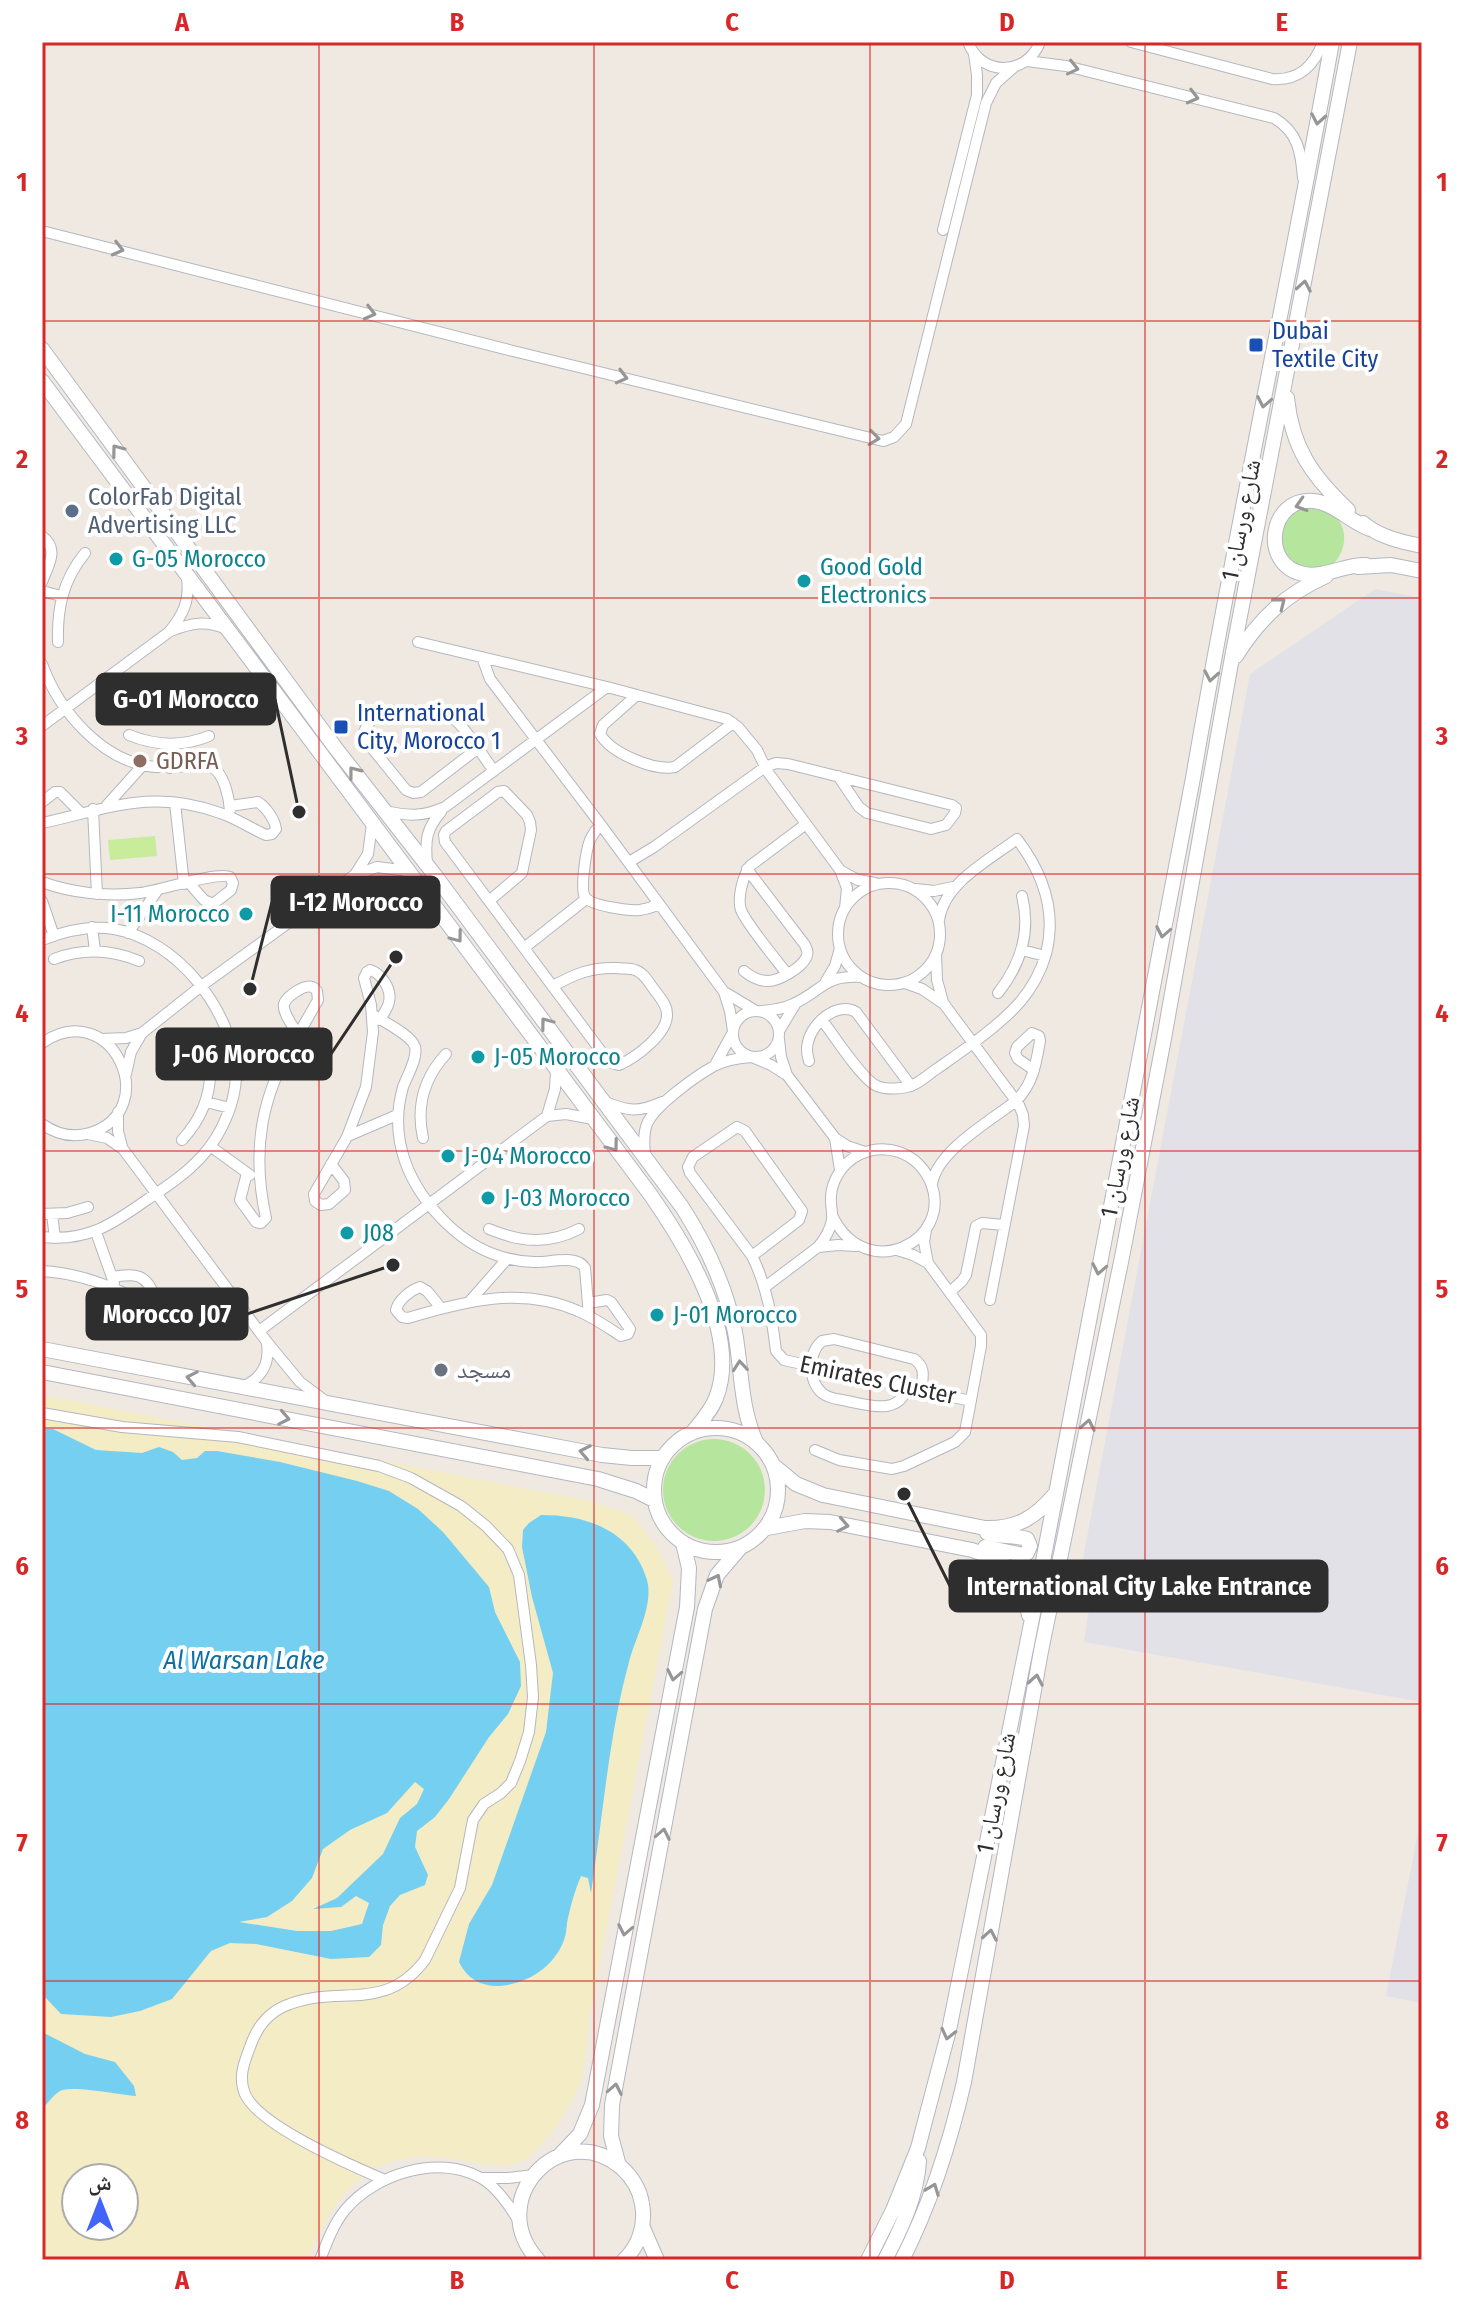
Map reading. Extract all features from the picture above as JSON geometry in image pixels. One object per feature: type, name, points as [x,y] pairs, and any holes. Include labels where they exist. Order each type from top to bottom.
[{"type":"street","points":[[943,230],[977,95],[974,54],[968,42]]},
{"type":"street","points":[[42,231],[883,441],[894,437],[906,424],[986,103],[996,83],[1014,67],[1027,61],[1040,42]]},
{"type":"street","points":[[1131,42],[1281,80],[1305,71],[1317,58],[1323,42]]},
{"type":"street","name":"شارع ورسان 1","points":[[868,2260],[893,2210],[918,2148],[952,2017],[1031,1624],[1332,42]]},
{"type":"street","name":"شارع ورسان 1","points":[[902,2260],[934,2188],[964,2082],[1039,1665],[1163,1044],[1231,663],[1350,42]]},
{"type":"street","points":[[974,54],[997,68],[1014,67]]},
{"type":"street","points":[[1027,61],[1066,66],[1274,118],[1286,126],[1296,139],[1301,153],[1305,191]]},
{"type":"street","points":[[42,349],[334,746],[427,864],[694,1226],[719,1277],[735,1331],[744,1410],[756,1442]]},
{"type":"street","points":[[1286,378],[1291,424],[1305,460],[1322,485],[1370,529]]},
{"type":"street","points":[[42,382],[593,1119],[671,1225],[691,1258],[707,1295],[718,1333],[722,1375],[711,1408],[692,1433],[672,1446],[656,1474],[654,1500],[664,1524],[683,1543],[707,1552],[724,1552],[750,1543],[767,1528],[778,1502],[779,1489],[774,1466]]},
{"type":"street","points":[[111,472],[145,506],[150,508],[154,500]]},
{"type":"street","points":[[1422,546],[1390,538],[1349,520],[1329,506],[1308,501],[1289,508],[1276,525],[1274,535],[1278,556],[1293,570],[1303,574],[1314,575],[1355,564],[1391,565],[1422,571]]},
{"type":"street","points":[[42,536],[50,544],[52,552],[42,582]]},
{"type":"street","points":[[58,642],[61,596],[73,569],[85,553]]},
{"type":"street","points":[[1231,663],[1255,627],[1288,597],[1324,577],[1366,565]]},
{"type":"street","points":[[42,726],[169,632],[186,606],[186,576]]},
{"type":"street","points":[[42,591],[61,596]]},
{"type":"street","points":[[169,632],[197,623],[226,629]]},
{"type":"street","points":[[418,642],[607,687],[733,723],[757,750],[765,767],[840,870],[847,888],[845,908],[838,927],[840,948],[848,965],[862,977],[883,985],[905,983],[922,989],[944,1004]]},
{"type":"street","points":[[482,657],[490,679],[724,992],[736,1046],[787,1075]]},
{"type":"street","points":[[42,664],[51,685],[67,708],[84,730],[106,748],[143,765],[215,769],[227,792],[230,811],[175,803],[134,802],[42,823]]},
{"type":"street","points":[[385,811],[415,816],[445,807],[607,687]]},
{"type":"street","points":[[637,695],[603,725],[600,734],[611,747],[649,764],[675,767],[733,723]]},
{"type":"street","points":[[477,749],[421,792],[413,793],[406,790],[367,742],[364,732],[369,722],[405,709],[454,720],[477,749],[494,771]]},
{"type":"street","points":[[299,725],[303,720],[307,721],[334,746]]},
{"type":"street","points":[[129,735],[172,744],[209,736]]},
{"type":"street","points":[[170,768],[172,744]]},
{"type":"street","points":[[629,862],[765,767],[782,763],[838,776],[952,805],[956,808],[955,813],[946,825],[931,829],[867,813],[859,807],[838,776]]},
{"type":"street","points":[[106,806],[143,765]]},
{"type":"street","points":[[489,901],[522,873],[531,830],[527,815],[504,791],[498,792],[444,835],[445,842],[524,948],[612,1064],[619,1065],[630,1059],[666,1025],[664,1004],[642,973],[634,969],[583,971],[553,986]]},
{"type":"street","points":[[42,802],[55,792],[60,792],[80,812]]},
{"type":"street","points":[[42,882],[97,894],[136,894],[186,883],[175,803]]},
{"type":"street","points":[[427,864],[426,835],[445,807]]},
{"type":"street","points":[[93,809],[97,894]]},
{"type":"street","points":[[353,876],[368,854],[372,824]]},
{"type":"street","points":[[787,974],[742,911],[740,899],[747,869],[753,862],[806,824]]},
{"type":"street","points":[[601,825],[591,839],[588,850],[583,890],[586,899],[595,904],[634,910],[659,904]]},
{"type":"street","points":[[822,1020],[871,1083],[884,1088],[911,1086],[972,1043],[1022,999],[1036,979],[1045,956],[1050,927],[1047,897],[1037,870],[1017,839],[953,887],[939,920]]},
{"type":"street","points":[[42,1043],[56,1035],[77,1032],[101,1039],[126,1038],[142,1033],[353,876],[377,867],[408,871]]},
{"type":"street","points":[[744,971],[750,976],[773,981],[804,961],[807,948],[747,869]]},
{"type":"street","points":[[840,870],[858,880],[879,884],[891,883],[934,891],[953,887]]},
{"type":"street","points":[[845,908],[859,892],[879,884]]},
{"type":"street","points":[[915,889],[934,908],[939,920],[937,980],[944,1004],[1022,1110],[1024,1126],[990,1300]]},
{"type":"street","points":[[128,933],[157,891]]},
{"type":"street","points":[[998,993],[1012,973],[1022,950],[1026,924],[1022,896]]},
{"type":"street","points":[[524,948],[586,899]]},
{"type":"street","points":[[42,901],[54,936]]},
{"type":"street","points":[[92,927],[95,951]]},
{"type":"street","points":[[42,940],[92,927],[128,933],[158,947],[182,966],[200,987],[224,1025],[236,1077],[230,1108],[221,1128],[210,1146],[181,1177],[121,1219],[96,1232],[76,1237],[42,1237]]},
{"type":"street","points":[[825,983],[835,966],[840,948]]},
{"type":"street","points":[[1022,950],[1045,956]]},
{"type":"street","points":[[54,959],[95,951],[139,961]]},
{"type":"street","points":[[905,983],[924,972],[936,955]]},
{"type":"street","points":[[714,1066],[738,1019],[749,1012],[796,1003],[825,983],[843,977],[862,977]]},
{"type":"street","points":[[724,992],[774,1018],[787,1075],[835,1138],[865,1152],[892,1150],[911,1158],[924,1170],[932,1186]]},
{"type":"street","points":[[604,1101],[623,1109],[636,1111],[649,1108],[667,1100],[714,1066],[770,1053],[776,1047],[796,1003]]},
{"type":"street","points":[[809,1061],[808,1043],[816,1026],[841,1008],[848,1008],[856,1012],[911,1086]]},
{"type":"street","points":[[331,1164],[361,1104],[370,1069],[376,1017],[411,1039],[415,1046],[397,1115],[398,1139],[404,1162],[415,1184],[459,1235],[482,1249],[507,1259],[535,1263],[576,1260],[582,1263],[589,1316]]},
{"type":"street","points":[[42,1029],[56,1035]]},
{"type":"street","points":[[88,1134],[108,1123],[118,1112],[126,1093],[131,1052],[142,1033]]},
{"type":"street","points":[[247,1173],[240,1200],[256,1222],[261,1223],[266,1218],[259,1180],[259,1142],[264,1111],[285,1056],[298,1035]]},
{"type":"street","points":[[101,1039],[119,1057],[126,1074]]},
{"type":"street","points":[[182,1140],[194,1127],[206,1102],[211,1080],[209,1054]]},
{"type":"street","points":[[423,1138],[420,1111],[423,1092],[434,1068],[446,1054]]},
{"type":"street","points":[[236,1077],[285,1056]]},
{"type":"street","points":[[547,1116],[554,1098],[556,1070]]},
{"type":"street","points":[[928,1263],[924,1242],[933,1207],[932,1186],[936,1169],[946,1155],[1016,1101],[1026,1090],[1034,1070]]},
{"type":"street","points":[[403,1088],[423,1092]]},
{"type":"street","points":[[645,1157],[647,1123],[667,1100]]},
{"type":"street","points":[[206,1102],[230,1108]]},
{"type":"street","points":[[118,1112],[118,1131],[123,1149]]},
{"type":"street","points":[[259,1331],[547,1116],[566,1114],[593,1119]]},
{"type":"street","points":[[347,1137],[397,1115]]},
{"type":"street","points":[[43,1126],[67,1135],[88,1134],[107,1138],[123,1149],[267,1342],[300,1382],[330,1404]]},
{"type":"street","points":[[752,1256],[799,1220],[802,1211],[745,1131],[737,1127],[693,1157],[688,1167],[690,1173],[752,1256],[765,1287],[818,1247],[826,1236],[832,1215],[831,1192],[840,1170],[865,1152]]},
{"type":"street","points":[[835,1138],[840,1170]]},
{"type":"street","points":[[210,1146],[259,1180]]},
{"type":"street","points":[[911,1158],[932,1159],[946,1155]]},
{"type":"street","points":[[55,1238],[47,1214],[88,1207]]},
{"type":"street","points":[[832,1215],[847,1239],[859,1247]]},
{"type":"street","points":[[950,1292],[966,1275],[976,1226],[982,1223],[1004,1225]]},
{"type":"street","points":[[818,1247],[838,1245],[884,1252],[897,1250],[914,1242],[926,1227]]},
{"type":"street","points":[[489,1229],[535,1241],[554,1239],[579,1229]]},
{"type":"street","points":[[42,1271],[114,1283],[96,1232]]},
{"type":"street","points":[[535,1241],[535,1263]]},
{"type":"street","points":[[815,1450],[848,1462],[886,1469],[898,1468],[959,1440],[965,1432],[981,1335],[928,1263],[897,1250]]},
{"type":"street","points":[[470,1301],[507,1259]]},
{"type":"street","name":"Emirates Cluster","points":[[765,1287],[777,1354],[784,1360],[971,1401]]},
{"type":"street","points":[[441,1308],[494,1297],[532,1298],[567,1307],[589,1316],[621,1336],[626,1335],[629,1331],[611,1302],[588,1303]]},
{"type":"street","points":[[907,1387],[899,1402],[885,1407],[829,1397],[816,1384],[811,1365],[813,1351],[826,1339],[834,1339],[917,1361],[923,1370],[921,1390]]},
{"type":"street","points":[[242,1387],[255,1380],[264,1370],[268,1356],[267,1342]]},
{"type":"street","points":[[42,1349],[602,1455],[663,1458]]},
{"type":"street","points":[[42,1372],[598,1479],[654,1500]]},
{"type":"street","points":[[42,1413],[134,1429],[238,1437],[392,1470],[461,1506],[486,1526],[513,1558],[521,1584],[531,1665],[533,1697],[529,1732],[511,1783],[476,1814],[460,1888],[425,1960],[401,1983],[381,1992],[302,2000],[277,2010],[258,2028],[242,2069],[246,2097],[260,2113],[318,2148],[385,2180]]},
{"type":"street","points":[[692,1433],[720,1428],[739,1432],[756,1442],[774,1466],[796,1484],[823,1495],[968,1524],[994,1528],[1021,1523],[1037,1514],[1056,1491]]},
{"type":"street","points":[[767,1528],[792,1522],[818,1521],[972,1550],[993,1557],[1008,1566],[1022,1585],[1031,1624]]},
{"type":"street","points":[[941,1544],[980,1546],[1019,1555],[1029,1550],[1027,1539],[992,1535],[968,1524]]},
{"type":"street","points":[[519,2221],[523,2192],[534,2175],[558,2157],[580,2134],[592,2105],[687,1607],[689,1568],[683,1543]]},
{"type":"street","points":[[619,2166],[611,2136],[612,2105],[705,1609],[717,1575],[740,1548]]},
{"type":"street","points":[[885,2260],[915,2190],[919,2170],[918,2148]]},
{"type":"street","points":[[558,2157],[590,2153],[619,2166],[629,2175],[642,2200],[643,2227],[638,2242],[624,2260]]},
{"type":"street","points":[[320,2260],[334,2226],[346,2209],[361,2194],[385,2180],[405,2173],[438,2169],[460,2171],[481,2178],[534,2175]]},
{"type":"street","points":[[481,2178],[499,2193],[519,2221],[526,2260]]},
{"type":"street","points":[[643,2227],[657,2260]]},
{"type":"street","points":[[525,2243],[538,2260]]},
{"type":"shaded area","points":[[1375,589],[1422,598],[1422,1702],[1084,1642],[1089,1610],[1074,1606],[1250,674]]},
{"type":"shaded area","points":[[1422,1812],[1422,2003],[1386,1996]]},
{"type":"green space","points":[[1318,506],[1337,519],[1343,528],[1344,545],[1337,560],[1324,569],[1316,570],[1291,563],[1280,544],[1290,516]]},
{"type":"green space","points":[[155,836],[157,856],[110,860],[108,840]]},
{"type":"green space","points":[[714,1439],[734,1443],[750,1454],[761,1470],[765,1490],[761,1510],[750,1526],[734,1537],[714,1541],[694,1537],[678,1526],[667,1510],[663,1490],[667,1470],[678,1454],[694,1443]]},
{"type":"sand","points":[[42,1395],[590,1501],[631,1515],[656,1545],[673,1582],[578,2089],[546,2139],[520,2162],[503,2165],[424,2157],[400,2159],[360,2178],[331,2213],[308,2260],[42,2260]]},
{"type":"water","name":"Al Warsan Lake","points":[[42,1429],[53,1429],[96,1450],[142,1453],[159,1447],[173,1452],[182,1460],[197,1458],[205,1451],[217,1451],[280,1462],[389,1491],[418,1509],[443,1532],[489,1587],[495,1612],[520,1662],[521,1686],[508,1714],[489,1737],[449,1799],[435,1817],[417,1831],[415,1847],[428,1875],[425,1885],[400,1895],[390,1906],[383,1925],[381,1945],[369,1957],[331,1959],[256,1944],[230,1943],[211,1951],[172,1999],[140,2011],[111,2017],[61,2014],[42,1997]],"holes":[[[415,1782],[424,1789],[417,1804],[400,1818],[383,1854],[337,1898],[313,1909],[341,1907],[356,1896],[369,1903],[362,1924],[331,1931],[297,1931],[239,1922],[267,1917],[292,1901],[312,1878],[323,1849],[350,1830],[387,1813]]]},
{"type":"water","points":[[541,1515],[575,1518],[606,1529],[619,1538],[640,1563],[647,1580],[648,1600],[616,1718],[591,1893],[588,1878],[581,1876],[570,1908],[565,1937],[548,1965],[520,1982],[492,1986],[474,1980],[459,1962],[469,1924],[492,1885],[546,1732],[553,1673],[522,1547],[523,1530]]},
{"type":"water","points":[[42,2032],[85,2054],[115,2062],[134,2086],[136,2096],[66,2089],[57,2093],[42,2109]]},
{"type":"place","name":"Dubai Textile City","points":[[1256,345]]},
{"type":"place","name":"ColorFab Digital Advertising LLC","points":[[72,511]]},
{"type":"place","name":"G-05 Morocco","points":[[116,559]]},
{"type":"place","name":"Good Gold Electronics","points":[[804,581]]},
{"type":"place","name":"International City, Morocco 1","points":[[341,727]]},
{"type":"place","name":"GDRFA","points":[[140,761]]},
{"type":"place","name":"G-01 Morocco","points":[[299,812]]},
{"type":"place","name":"I-11 Morocco","points":[[246,914]]},
{"type":"place","name":"J-06 Morocco","points":[[396,957]]},
{"type":"place","name":"I-12 Morocco","points":[[250,989]]},
{"type":"place","name":"J-05 Morocco","points":[[478,1057]]},
{"type":"place","name":"J-04 Morocco","points":[[448,1156]]},
{"type":"place","name":"J-03 Morocco","points":[[488,1198]]},
{"type":"place","name":"J08","points":[[347,1233]]},
{"type":"place","name":"Morocco J07","points":[[393,1265]]},
{"type":"place","name":"J-01 Morocco","points":[[657,1315]]},
{"type":"place","name":"مسجد","points":[[441,1370]]},
{"type":"place","name":"International City Lake Entrance","points":[[904,1494]]}]
